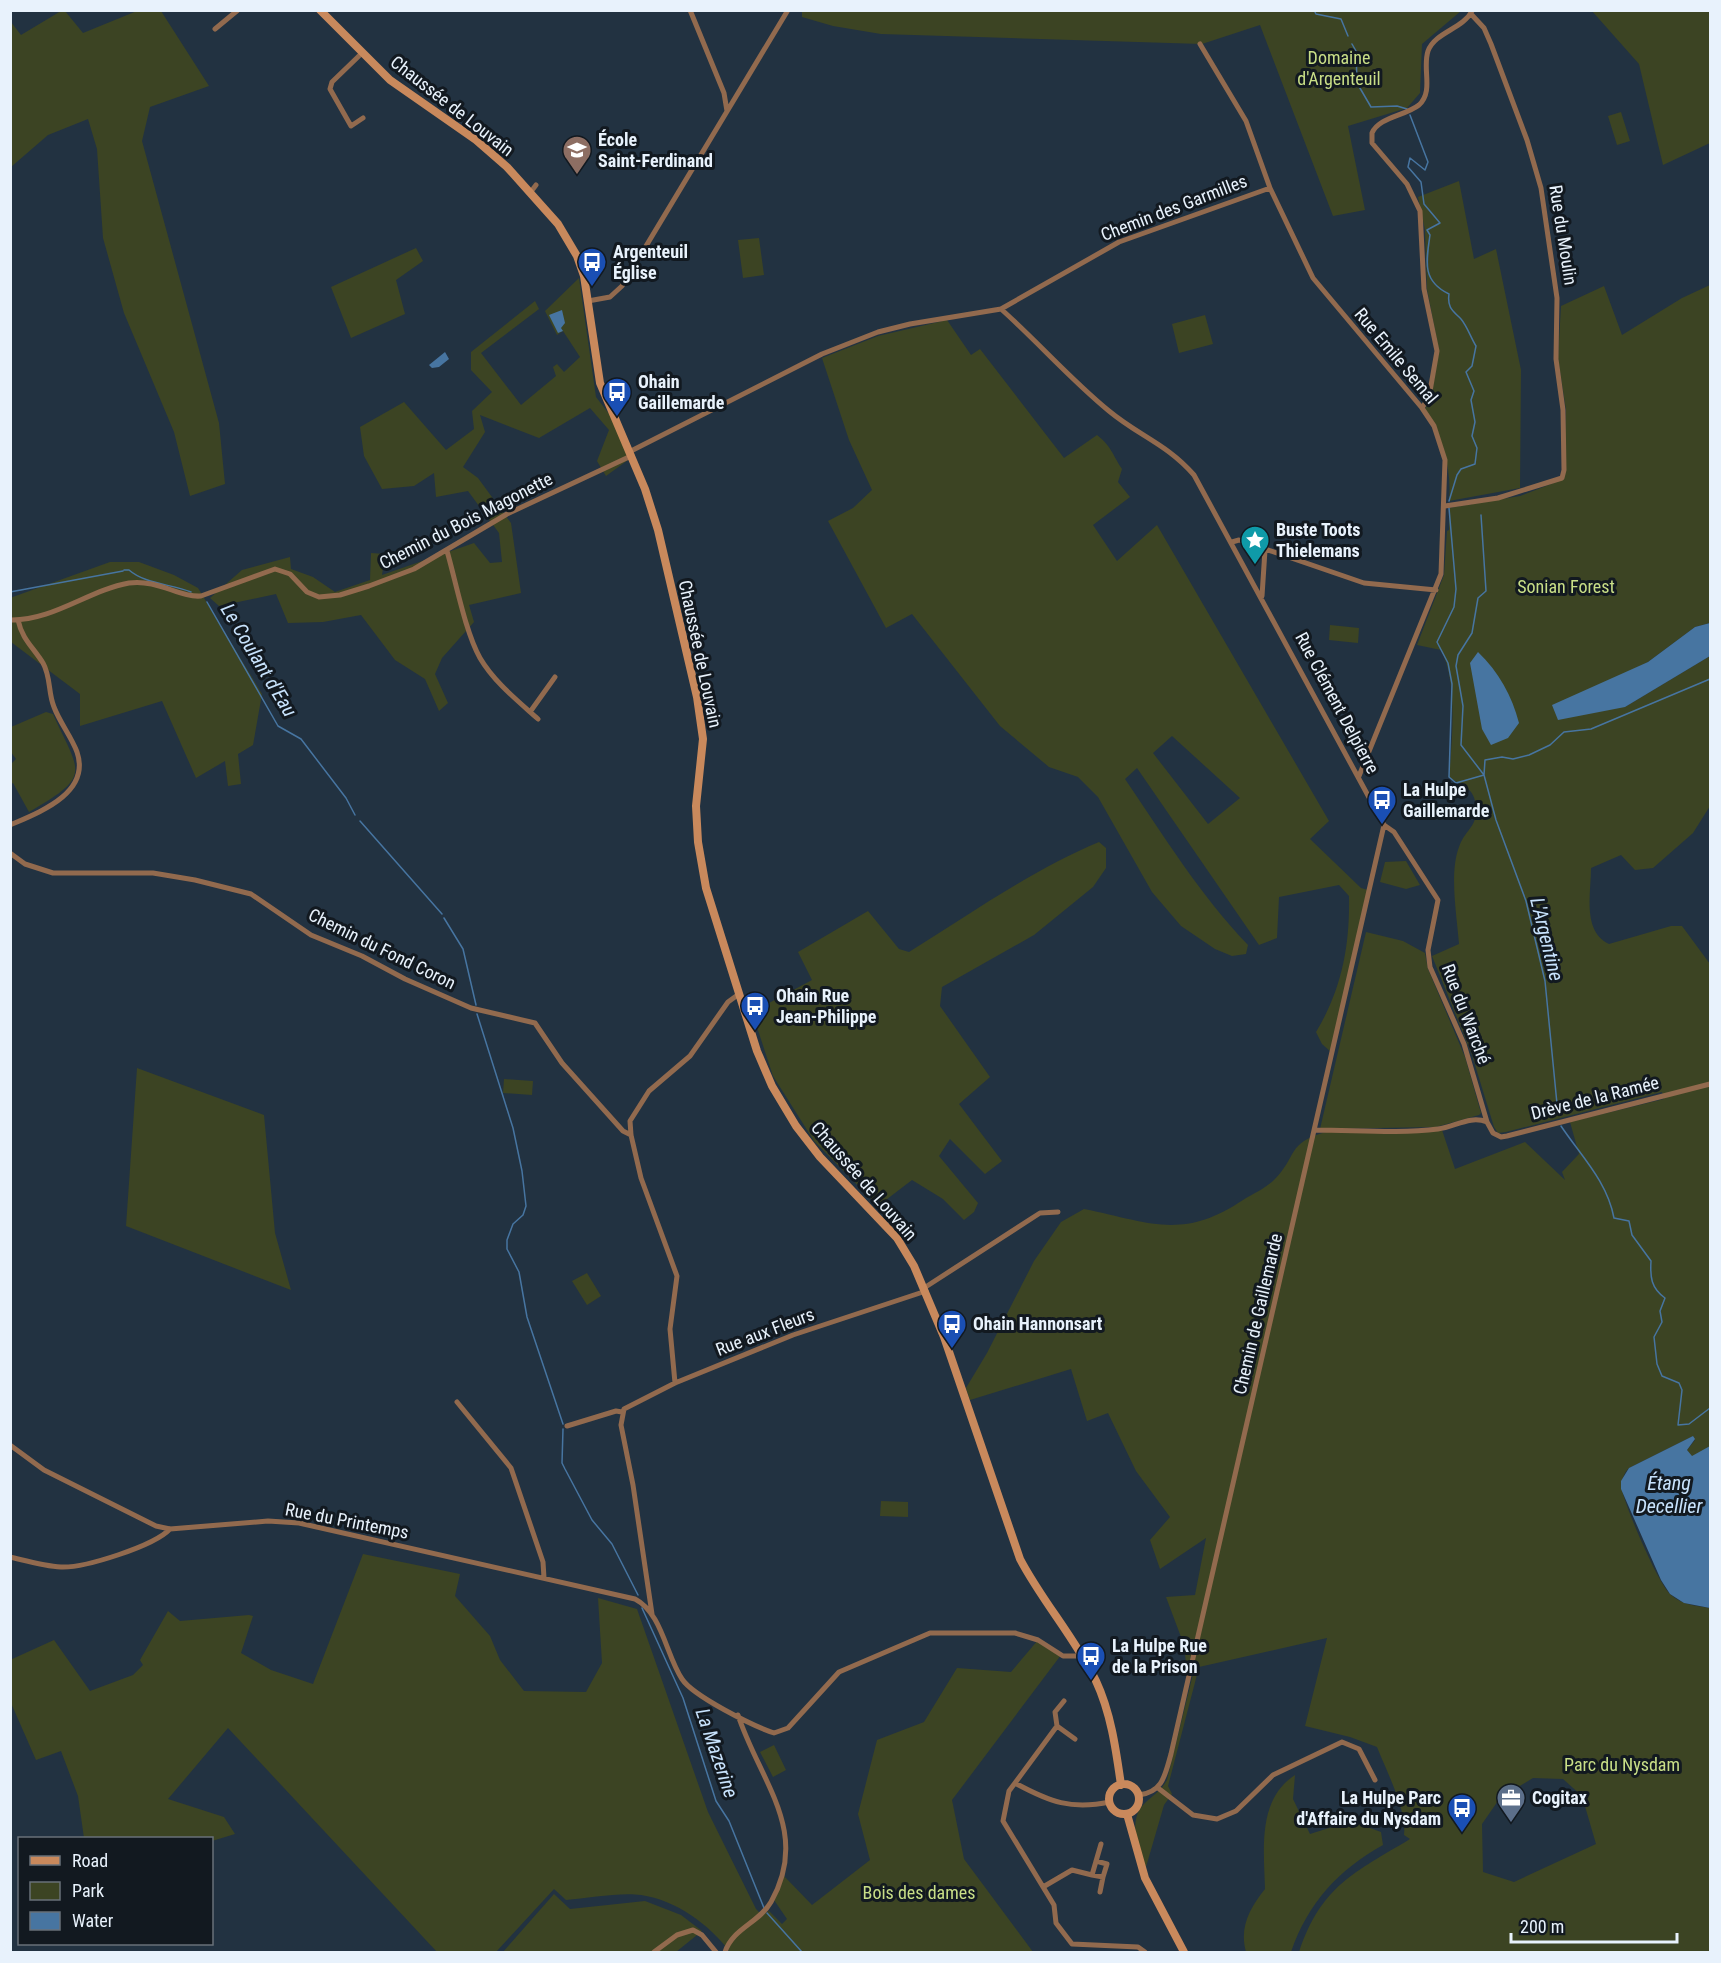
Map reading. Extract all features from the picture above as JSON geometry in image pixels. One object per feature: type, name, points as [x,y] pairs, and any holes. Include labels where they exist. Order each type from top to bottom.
[{"type":"main road","name":"Chaussée de Louvain","points":[[320,10],[362,53],[408,94],[492,153],[558,224],[572,247],[584,276],[600,383],[630,454],[658,530],[697,697],[703,739],[696,806],[698,842],[706,888],[765,1071],[790,1118],[820,1157],[897,1238],[925,1289],[944,1337],[1020,1559],[1036,1590],[1081,1656],[1104,1701],[1121,1785]]},
{"type":"main road","points":[[1121,1785],[1134,1788],[1139,1796],[1138,1805],[1127,1814],[1118,1812],[1110,1802],[1113,1789],[1121,1785]]},
{"type":"main road","points":[[1127,1814],[1136,1856],[1145,1878],[1184,1953]]},
{"type":"street","points":[[215,29],[238,10]]},
{"type":"street","points":[[690,10],[724,93],[727,113]]},
{"type":"street","points":[[588,301],[607,298],[620,289],[788,10]]},
{"type":"street","points":[[1422,408],[1429,397],[1437,351],[1424,289],[1420,211],[1407,184],[1372,143],[1372,133],[1381,123],[1405,114],[1422,102],[1427,91],[1429,48],[1472,12]]},
{"type":"street","name":"Rue du Moulin","points":[[1445,506],[1523,491],[1564,476],[1563,410],[1556,359],[1557,298],[1541,188],[1517,110],[1484,28],[1472,12]]},
{"type":"street","name":"Rue Emile Semal","points":[[1200,44],[1246,121],[1270,188],[1313,278],[1422,408],[1434,426],[1443,452],[1446,480],[1443,563],[1436,590],[1359,776]]},
{"type":"street","points":[[362,53],[332,81],[330,88],[351,126],[363,118]]},
{"type":"street","points":[[530,193],[536,185]]},
{"type":"street","name":"Chemin des Garmilles","points":[[630,454],[822,354],[878,332],[931,320],[1001,309],[1119,242],[1270,188]]},
{"type":"street","name":"Rue Clément Delpierre","points":[[1001,309],[1111,413],[1156,440],[1183,462],[1201,486],[1384,825]]},
{"type":"street","name":"Chemin du Bois Magonette","points":[[10,620],[60,609],[131,583],[167,586],[194,597],[201,597],[275,569],[290,574],[307,592],[315,596],[332,597],[404,573],[447,551],[507,514],[630,454]]},
{"type":"street","points":[[1232,542],[1239,540],[1364,583],[1436,590]]},
{"type":"street","points":[[1262,596],[1265,550]]},
{"type":"street","points":[[447,551],[473,641],[481,659],[497,681],[538,719]]},
{"type":"street","points":[[10,825],[69,792],[76,784],[80,771],[78,754],[53,706],[43,663],[25,641],[18,620]]},
{"type":"street","points":[[530,712],[555,677]]},
{"type":"street","name":"Rue du Warché","points":[[1384,825],[1394,832],[1438,900],[1428,950],[1430,967],[1464,1044],[1490,1129]]},
{"type":"street","name":"Chemin de Gaillemarde","points":[[1158,1788],[1164,1779],[1171,1754],[1316,1130],[1384,825]]},
{"type":"street","name":"Chemin du Fond Coron","points":[[10,853],[25,864],[53,873],[153,873],[195,880],[251,894],[311,935],[362,956],[415,984],[471,1008],[535,1023],[562,1063],[623,1131],[631,1135]]},
{"type":"street","points":[[675,1383],[670,1329],[677,1276],[646,1196],[631,1135],[630,1120],[649,1091],[690,1056],[728,1002],[739,994]]},
{"type":"street","name":"Drève de la Ramée","points":[[1490,1129],[1500,1137],[1507,1136],[1710,1084]]},
{"type":"street","points":[[1316,1130],[1418,1130],[1446,1127],[1476,1118],[1487,1122]]},
{"type":"street","name":"Rue aux Fleurs","points":[[567,1426],[616,1411],[622,1413],[628,1406],[675,1383],[793,1335],[925,1289],[1040,1213],[1058,1212]]},
{"type":"street","points":[[457,1402],[505,1459],[518,1481],[543,1562],[544,1578]]},
{"type":"street","points":[[622,1413],[621,1425],[633,1485],[652,1615],[677,1669],[688,1686],[738,1715],[774,1733],[784,1731],[839,1672],[930,1633],[1015,1633],[1038,1640],[1063,1656],[1081,1656]]},
{"type":"street","name":"Rue du Printemps","points":[[10,1445],[44,1470],[156,1526],[170,1530],[268,1521],[299,1523],[635,1599],[652,1615]]},
{"type":"street","points":[[10,1557],[51,1566],[70,1566],[146,1546],[170,1530]]},
{"type":"street","points":[[1064,1701],[1055,1712],[1057,1726],[1009,1791],[1003,1821],[1054,1905],[1056,1923],[1072,1944],[1138,1947],[1145,1953]]},
{"type":"street","points":[[725,1953],[736,1932],[770,1904],[783,1874],[787,1847],[784,1823],[738,1715]]},
{"type":"street","points":[[1057,1726],[1076,1738]]},
{"type":"street","points":[[1139,1796],[1158,1788],[1193,1815],[1217,1819],[1236,1811],[1273,1775],[1342,1742],[1359,1749],[1374,1780]]},
{"type":"street","points":[[1015,1783],[1062,1804],[1084,1806],[1110,1802]]},
{"type":"street","points":[[1092,1875],[1101,1844]]},
{"type":"street","points":[[1096,1861],[1107,1864],[1100,1892]]},
{"type":"street","points":[[1043,1887],[1072,1870],[1103,1877]]},
{"type":"street","points":[[654,1953],[665,1942],[693,1930],[698,1931],[716,1953]]},
{"type":"green space","name":"Domaine d'Argenteuil","points":[[802,10],[1461,11],[1422,44],[1420,93],[1407,108],[1348,126],[1365,210],[1333,216],[1260,25],[1202,44],[881,34],[833,26],[802,17]]},
{"type":"green space","points":[[61,11],[65,11],[83,33],[137,11],[161,11],[209,86],[150,107],[142,141],[219,423],[225,484],[190,496],[174,432],[124,313],[103,238],[97,149],[88,119],[48,135],[11,167],[11,22],[21,35]]},
{"type":"green space","points":[[1592,11],[1710,11],[1710,143],[1663,165],[1639,64]]},
{"type":"green space","points":[[1621,112],[1630,141],[1617,145],[1608,116]]},
{"type":"green space","points":[[1459,181],[1474,259],[1496,249],[1521,370],[1520,488],[1449,501],[1449,477],[1445,454],[1437,431],[1425,409],[1431,398],[1439,351],[1427,289],[1425,230],[1418,197]]},
{"type":"green space","points":[[759,238],[764,275],[743,278],[738,240]]},
{"type":"green space","points":[[416,248],[423,261],[396,280],[405,314],[351,338],[331,287]]},
{"type":"green space","points":[[579,278],[596,397],[613,419],[635,455],[606,476],[597,461],[609,430],[590,408],[539,438],[480,415],[485,432],[463,467],[478,478],[511,523],[521,593],[469,605],[474,622],[442,658],[435,674],[448,703],[439,711],[425,679],[395,660],[361,615],[323,622],[288,623],[276,594],[219,606],[210,598],[242,570],[290,557],[291,569],[313,577],[335,592],[370,580],[371,553],[385,554],[382,575],[474,543],[490,563],[502,562],[499,533],[468,491],[436,497],[434,473],[414,486],[382,489],[364,456],[360,427],[404,402],[446,450],[474,429],[472,411],[492,392],[471,370],[471,352],[535,301],[539,309],[481,353],[521,405],[556,376],[553,367],[557,364],[564,372],[580,357],[563,331],[557,335],[545,311]]},
{"type":"green space","points":[[1710,285],[1710,623],[1695,627],[1648,662],[1618,677],[1625,707],[1710,656],[1710,806],[1693,833],[1653,868],[1635,870],[1621,855],[1591,868],[1590,911],[1595,930],[1600,938],[1609,944],[1671,926],[1682,926],[1710,964],[1710,1446],[1692,1457],[1687,1450],[1695,1440],[1693,1436],[1629,1468],[1624,1475],[1622,1487],[1643,1545],[1665,1588],[1680,1601],[1710,1608],[1710,1952],[1299,1952],[1308,1929],[1329,1896],[1356,1872],[1410,1839],[1404,1835],[1399,1802],[1377,1747],[1350,1737],[1305,1726],[1327,1638],[1199,1667],[1168,1786],[1172,1794],[1164,1805],[1146,1867],[1137,1844],[1136,1818],[1139,1810],[1167,1780],[1195,1666],[1186,1663],[1184,1645],[1166,1597],[1195,1595],[1206,1538],[1160,1569],[1150,1540],[1170,1517],[1136,1471],[1108,1413],[1087,1421],[1071,1369],[970,1400],[966,1388],[987,1353],[1034,1261],[1061,1222],[1084,1209],[1165,1225],[1202,1221],[1221,1213],[1267,1186],[1281,1171],[1298,1146],[1313,1136],[1326,1132],[1442,1130],[1455,1169],[1525,1142],[1565,1180],[1562,1172],[1579,1154],[1570,1122],[1664,1099],[1662,1092],[1506,1132],[1498,1133],[1494,1127],[1472,1055],[1432,956],[1459,944],[1454,869],[1459,847],[1474,822],[1476,810],[1471,792],[1449,777],[1452,695],[1446,663],[1441,650],[1417,645],[1444,575],[1449,508],[1520,496],[1564,479],[1566,410],[1558,358],[1561,306],[1604,286],[1622,335],[1682,298]],"holes":[[[1533,1778],[1563,1779],[1582,1796],[1596,1844],[1514,1882],[1483,1872],[1482,1824],[1500,1798]]]},
{"type":"green space","points":[[1205,315],[1213,344],[1179,353],[1172,324]]},
{"type":"green space","points":[[947,320],[971,355],[980,349],[1064,458],[1097,435],[1106,443],[1122,469],[1118,482],[1130,497],[1093,525],[1117,561],[1157,525],[1329,821],[1310,839],[1361,888],[1368,890],[1331,1052],[1322,1044],[1316,1032],[1332,1000],[1346,949],[1349,896],[1339,885],[1279,897],[1277,938],[1259,945],[1137,768],[1125,779],[1198,886],[1248,945],[1246,954],[1232,956],[1215,949],[1181,926],[1152,892],[1098,797],[1078,777],[1049,767],[1000,726],[912,614],[886,628],[828,521],[853,508],[872,490],[849,440],[822,358],[878,336]],"holes":[[[1172,736],[1240,798],[1208,824],[1153,753]]]},
{"type":"green space","points":[[110,562],[139,562],[174,575],[198,588],[262,694],[253,745],[238,754],[241,784],[228,786],[225,761],[196,778],[162,701],[80,726],[80,694],[11,642],[10,598]]},
{"type":"green space","points":[[1330,625],[1359,628],[1358,643],[1329,640]]},
{"type":"green space","points":[[46,712],[53,714],[70,749],[75,772],[72,781],[64,790],[29,812],[13,783],[11,784],[10,765],[16,759],[11,752],[11,727]]},
{"type":"green space","points":[[1099,842],[1106,848],[1106,868],[1093,887],[1034,935],[942,987],[940,1006],[990,1077],[959,1104],[1002,1161],[985,1174],[950,1139],[939,1156],[978,1203],[974,1212],[964,1220],[943,1199],[912,1180],[878,1206],[814,1141],[773,1076],[752,1012],[812,980],[798,952],[868,911],[899,949],[909,952],[1026,879]]},
{"type":"green space","points":[[1406,861],[1420,885],[1406,889],[1380,882],[1385,862]]},
{"type":"green space","points":[[1366,932],[1403,941],[1425,953],[1428,969],[1465,1057],[1481,1113],[1479,1115],[1436,1127],[1320,1129]]},
{"type":"green space","points":[[137,1068],[264,1115],[275,1233],[291,1290],[126,1226]]},
{"type":"green space","points":[[504,1079],[533,1081],[532,1095],[503,1093]]},
{"type":"green space","points":[[587,1273],[601,1296],[587,1305],[572,1281]]},
{"type":"green space","points":[[881,1501],[908,1502],[908,1517],[880,1516]]},
{"type":"green space","name":"Bois des dames","points":[[363,1554],[460,1574],[455,1596],[490,1636],[500,1660],[524,1691],[586,1692],[602,1663],[598,1598],[637,1609],[708,1812],[756,1909],[762,1915],[769,1911],[782,1924],[787,1919],[774,1900],[784,1876],[812,1905],[870,1860],[858,1814],[877,1740],[924,1722],[957,1668],[1011,1672],[1038,1640],[1061,1655],[952,1800],[964,1859],[1033,1952],[730,1952],[702,1923],[667,1902],[633,1894],[566,1900],[554,1889],[496,1952],[437,1952],[228,1728],[168,1799],[224,1817],[235,1834],[213,1841],[213,1837],[84,1837],[78,1796],[61,1751],[36,1760],[11,1703],[10,1660],[54,1640],[90,1691],[133,1675],[143,1665],[140,1660],[168,1611],[180,1621],[249,1615],[253,1616],[241,1653],[271,1670],[313,1684]]},
{"type":"green space","points":[[774,1745],[786,1770],[773,1777],[760,1752]]},
{"type":"green space","points":[[1295,1775],[1293,1799],[1310,1834],[1351,1821],[1381,1832],[1383,1845],[1352,1865],[1326,1890],[1306,1918],[1291,1952],[1246,1952],[1244,1934],[1247,1918],[1265,1889],[1265,1826],[1274,1798],[1283,1785]]},
{"type":"green space","points":[[554,1894],[570,1909],[645,1901],[681,1915],[702,1931],[676,1952],[503,1952]]},
{"type":"water","points":[[562,310],[565,323],[561,328],[563,331],[558,333],[549,315]]},
{"type":"water","points":[[445,352],[449,359],[439,367],[432,368],[429,365]]},
{"type":"water","points":[[1710,623],[1710,656],[1625,707],[1558,720],[1552,705],[1648,662],[1695,627]]},
{"type":"water","points":[[1478,652],[1504,685],[1519,723],[1508,738],[1491,745],[1482,729],[1470,663]]},
{"type":"water","name":"Étang Decellier","points":[[1693,1436],[1695,1439],[1687,1450],[1692,1456],[1710,1446],[1710,1608],[1684,1603],[1670,1594],[1661,1580],[1621,1489],[1621,1481],[1629,1468]]},
{"type":"waterway","name":"L'Argentine","points":[[1314,10],[1316,14],[1341,19],[1348,36]]},
{"type":"waterway","name":"L'Argentine","points":[[1352,44],[1356,51],[1357,83],[1371,107],[1397,106],[1407,109]]},
{"type":"waterway","name":"L'Argentine","points":[[1410,115],[1428,162],[1425,170],[1410,158],[1408,167],[1421,182],[1424,204],[1440,223],[1427,230],[1430,235],[1427,254],[1428,270],[1434,283],[1449,294],[1451,309],[1463,322],[1476,346],[1472,366],[1466,372],[1474,391],[1471,400],[1475,422],[1472,436],[1477,448],[1475,464],[1461,469],[1449,501]]},
{"type":"waterway","name":"L'Argentine","points":[[1449,508],[1456,589],[1454,607],[1437,642],[1448,663],[1452,684],[1449,777],[1456,783],[1484,775],[1485,760],[1502,757],[1513,759],[1529,755],[1550,745],[1564,732],[1591,729],[1710,679]]},
{"type":"waterway","name":"L'Argentine","points":[[1481,515],[1486,591],[1478,598],[1472,633],[1458,655],[1456,666],[1463,706],[1461,745],[1484,775],[1496,820],[1526,901],[1545,981],[1558,1114]]},
{"type":"waterway","name":"Le Coulant d'Eau","points":[[124,570],[129,570],[150,581],[191,592]]},
{"type":"waterway","name":"Le Coulant d'Eau","points":[[10,592],[123,571]]},
{"type":"waterway","name":"Le Coulant d'Eau","points":[[207,602],[278,726],[301,739],[346,798],[355,815]]},
{"type":"waterway","points":[[360,821],[442,914]]},
{"type":"waterway","points":[[444,918],[463,949],[476,1005]]},
{"type":"waterway","points":[[477,1014],[513,1128],[522,1171],[526,1206],[523,1215],[513,1224],[507,1240],[507,1249],[519,1272],[527,1317],[563,1424]]},
{"type":"waterway","name":"L'Argentine","points":[[1561,1126],[1606,1192],[1614,1218],[1629,1221],[1632,1235],[1651,1261],[1652,1282],[1665,1298],[1660,1311],[1662,1322],[1654,1337],[1657,1364],[1662,1376],[1679,1383],[1682,1390],[1678,1425],[1689,1424],[1710,1408]]},
{"type":"waterway","name":"La Mazerine","points":[[563,1429],[562,1463],[592,1520],[612,1544],[638,1595]]},
{"type":"waterway","name":"La Mazerine","points":[[642,1608],[683,1698],[716,1801],[729,1821],[764,1908]]},
{"type":"waterway","name":"La Mazerine","points":[[767,1913],[802,1952]]},
{"type":"place","name":"École Saint-Ferdinand","points":[[577,176]]},
{"type":"place","name":"Argenteuil Église","points":[[592,288]]},
{"type":"place","name":"Ohain Gaillemarde","points":[[617,418]]},
{"type":"place","name":"Buste Toots Thielemans","points":[[1255,566]]},
{"type":"place","name":"La Hulpe Gaillemarde","points":[[1382,826]]},
{"type":"place","name":"Ohain Rue Jean-Philippe","points":[[755,1032]]},
{"type":"place","name":"Ohain Hannonsart","points":[[952,1350]]},
{"type":"place","name":"La Hulpe Rue de la Prison","points":[[1091,1682]]},
{"type":"place","name":"Cogitax","points":[[1511,1824]]},
{"type":"place","name":"La Hulpe Parc d'Affaire du Nysdam","points":[[1462,1834]]},
{"type":"park label","name":"Sonian Forest","points":[[1566,587]]},
{"type":"park label","name":"Parc du Nysdam","points":[[1622,1765]]}]
